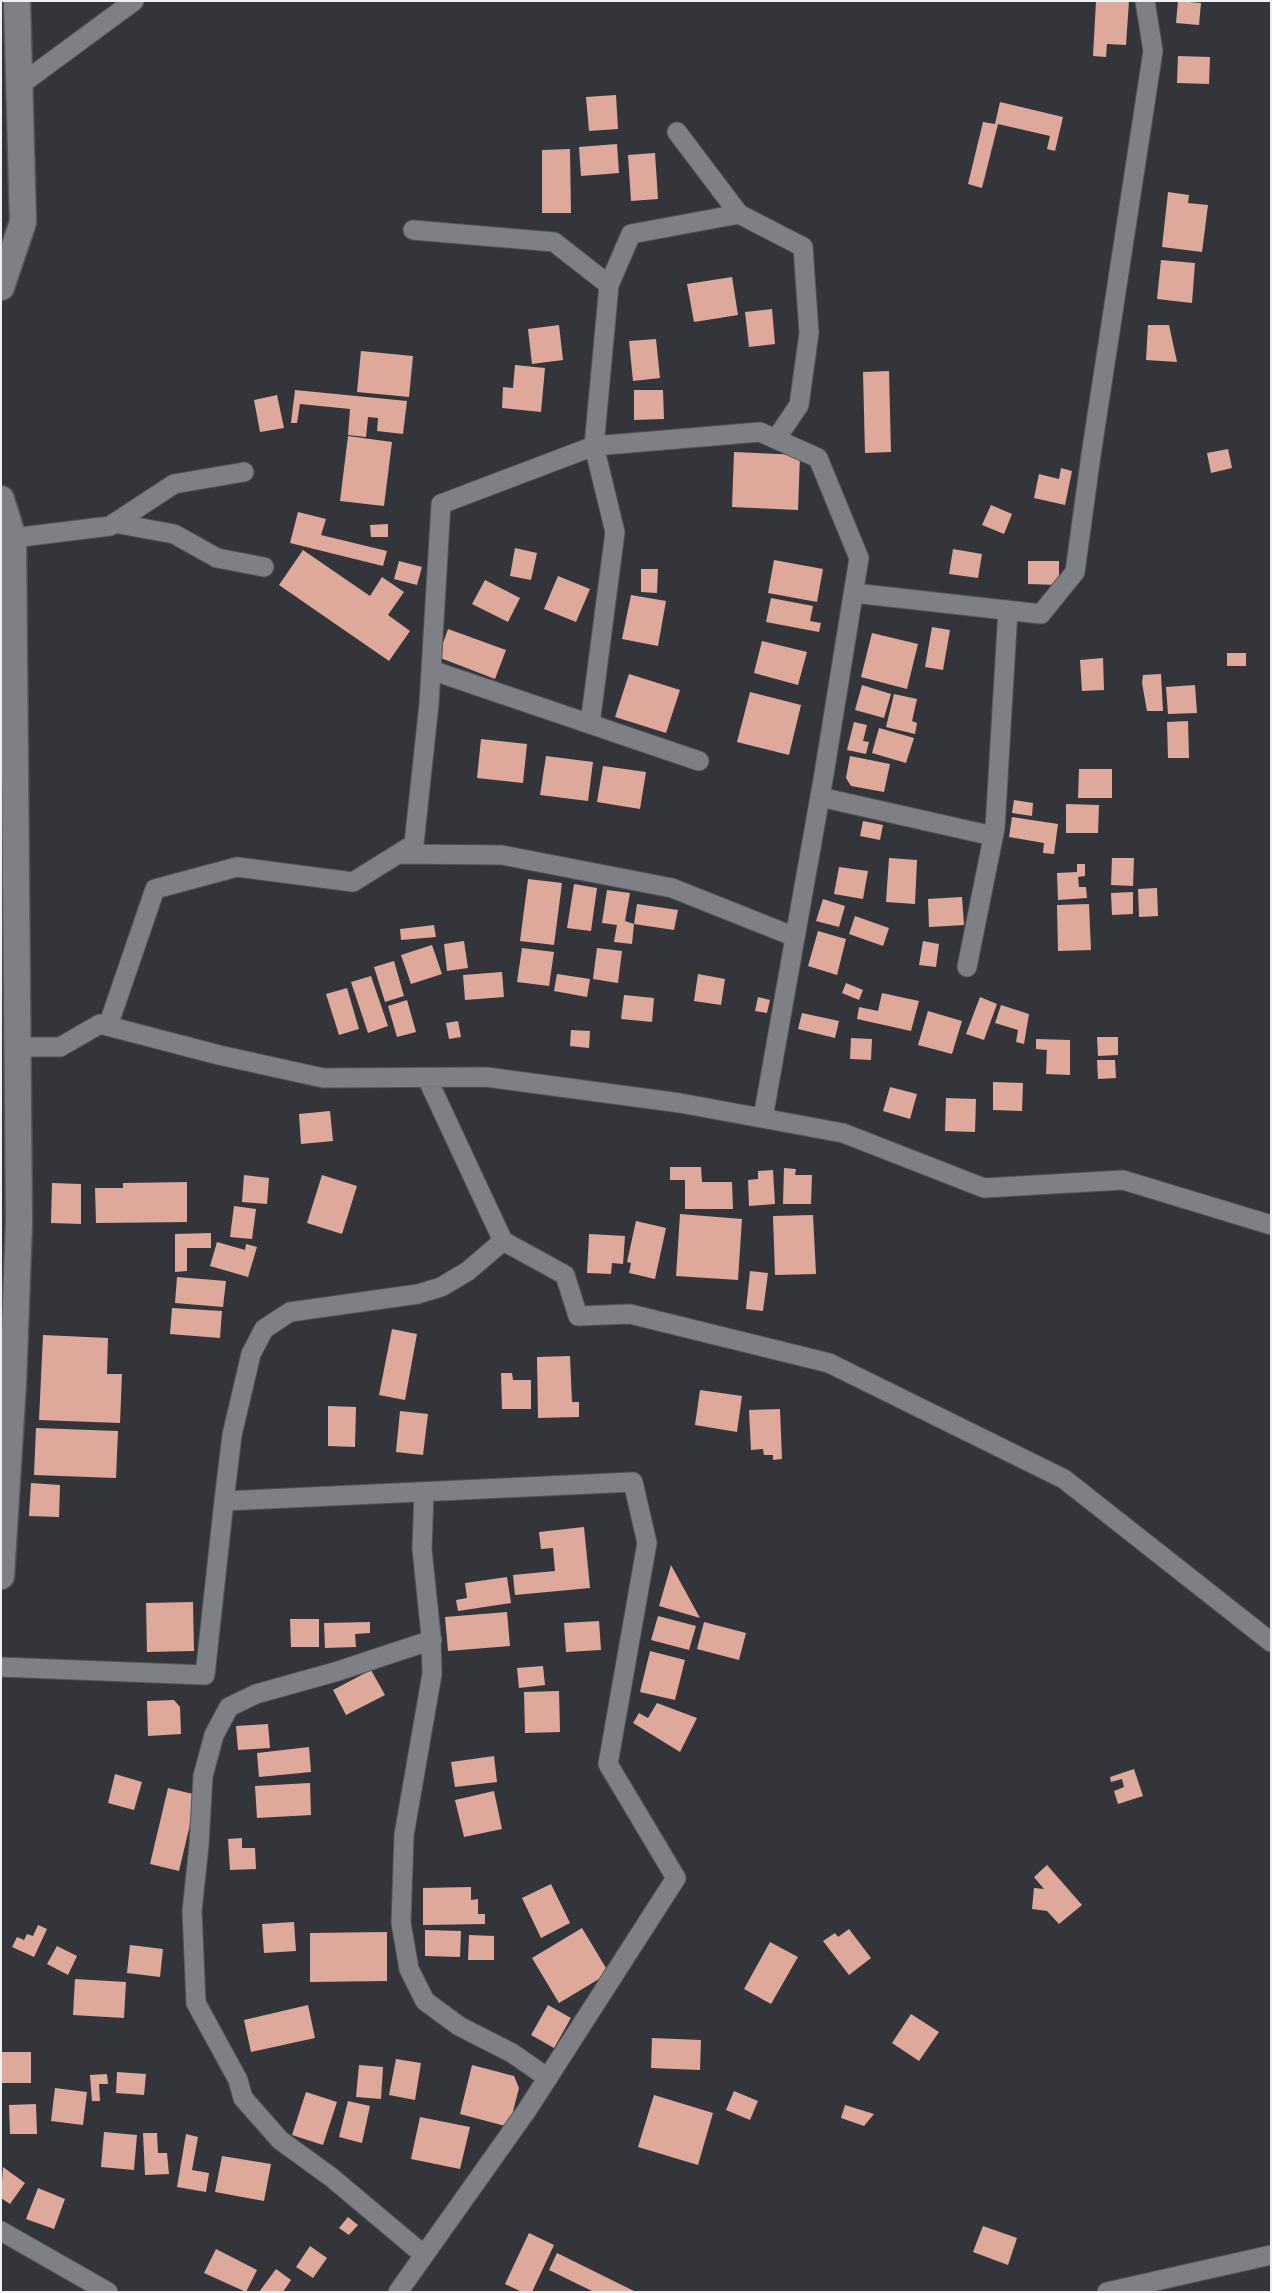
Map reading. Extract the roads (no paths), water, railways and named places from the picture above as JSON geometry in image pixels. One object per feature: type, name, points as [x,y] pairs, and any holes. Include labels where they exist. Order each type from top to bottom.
[{"type":"street","points":[[1,287],[23,222],[17,1]]},
{"type":"street","points":[[20,85],[134,1]]},
{"type":"street","points":[[854,593],[1041,614],[1076,572],[1091,455],[1153,51],[1145,1]]},
{"type":"street","points":[[676,132],[738,214],[803,247],[809,333],[799,405],[776,439]]},
{"type":"street","points":[[590,724],[615,532],[594,446],[609,285],[631,234],[738,214]]},
{"type":"street","points":[[413,230],[554,242],[609,285]]},
{"type":"street","points":[[108,1026],[155,889],[237,867],[353,882],[414,844],[431,670],[441,504],[594,446],[760,432],[818,458],[860,558],[763,1118]]},
{"type":"street","points":[[13,538],[110,526],[174,484],[244,472]]},
{"type":"street","points":[[1,499],[13,538],[19,1222],[7,1383],[1,1576]]},
{"type":"street","points":[[114,524],[174,534],[217,558],[264,567]]},
{"type":"street","points":[[967,967],[993,836],[1008,610]]},
{"type":"street","points":[[431,670],[699,761]]},
{"type":"street","points":[[820,797],[993,836]]},
{"type":"street","points":[[398,854],[502,855],[672,888],[795,937]]},
{"type":"street","points":[[18,1046],[60,1047],[100,1024],[219,1055],[323,1078],[486,1077],[680,1103],[844,1133],[984,1188],[1123,1180],[1271,1225]]},
{"type":"street","points":[[427,1078],[503,1240],[566,1275],[578,1316],[630,1314],[830,1362],[1064,1479],[1271,1642]]},
{"type":"street","points":[[1,1667],[205,1674],[232,1435],[252,1354],[264,1329],[290,1312],[418,1294],[441,1287],[468,1271],[503,1240]]},
{"type":"street","points":[[224,1501],[633,1482],[647,1543],[608,1764],[676,1878],[548,2078],[398,2292]]},
{"type":"street","points":[[424,1492],[422,1549],[432,1640],[432,1674],[404,1835],[401,1923],[409,1969],[425,2001],[459,2026],[512,2054],[548,2078]]},
{"type":"street","points":[[424,2255],[331,2177],[280,2140],[243,2098],[238,2080],[196,2004],[192,1911],[200,1845],[203,1776],[214,1735],[229,1707],[256,1694],[335,1672],[432,1640]]},
{"type":"street","points":[[1,2231],[108,2292]]},
{"type":"street","points":[[1107,2292],[1271,2255]]}]
